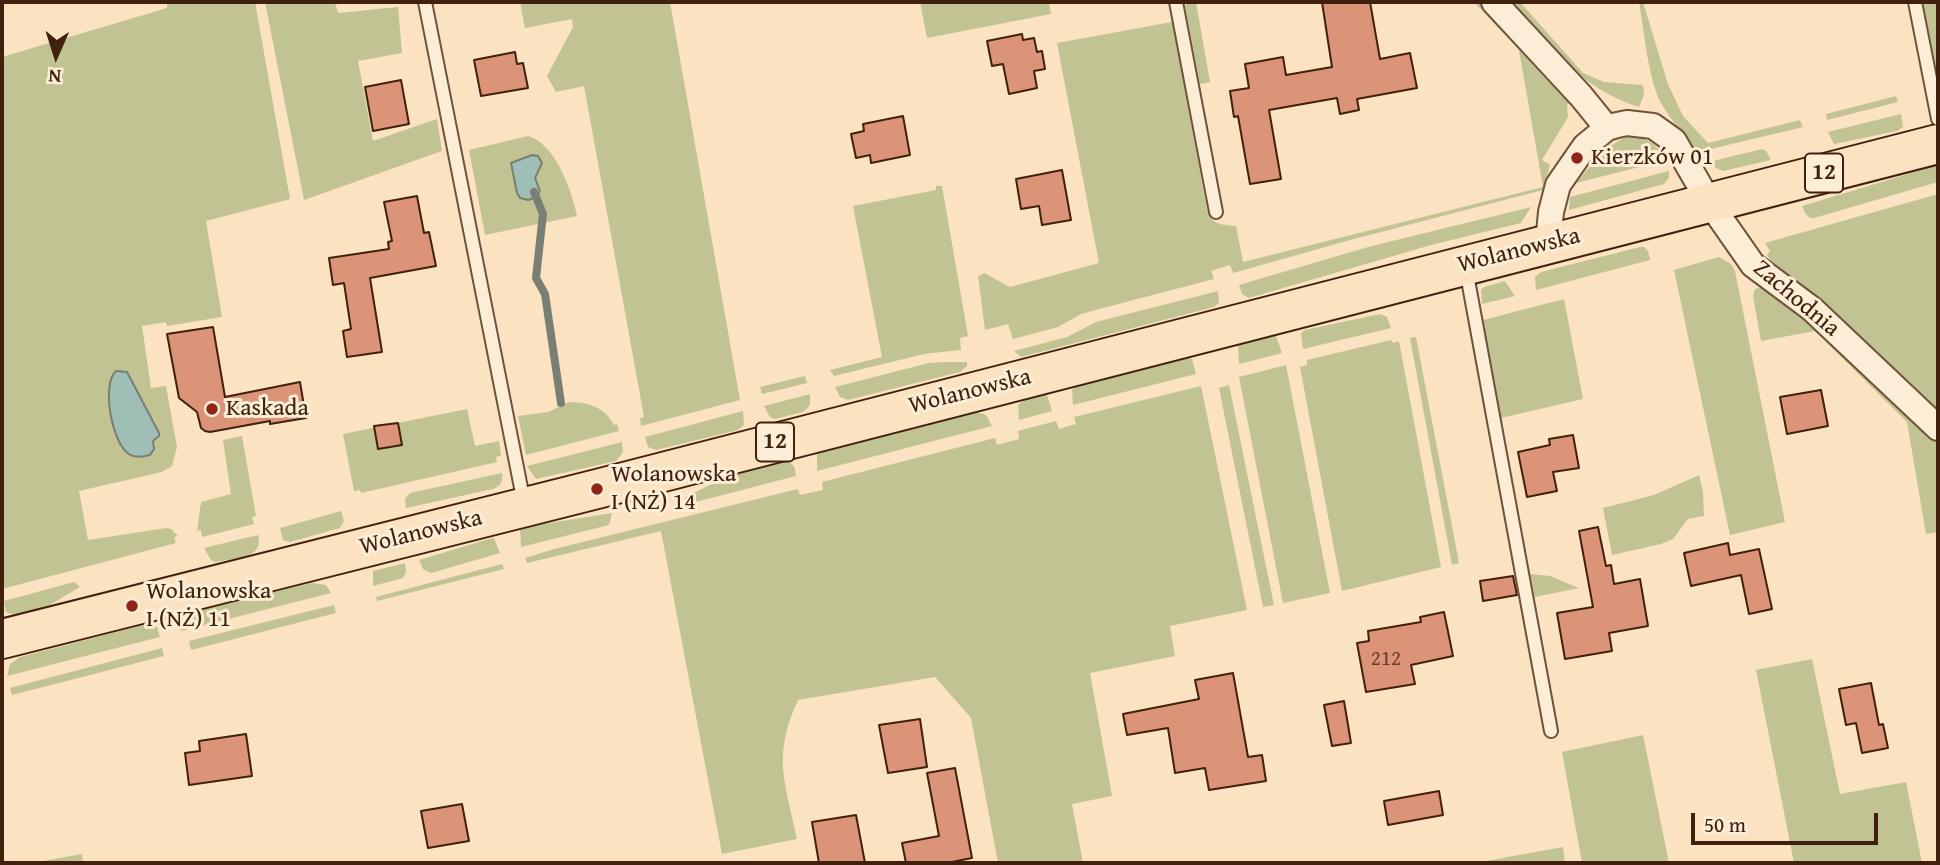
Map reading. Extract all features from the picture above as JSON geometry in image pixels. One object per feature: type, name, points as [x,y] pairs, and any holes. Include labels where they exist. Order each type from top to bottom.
[{"type":"main road","name":"Wolanowska","points":[[2,639],[1938,144]]},
{"type":"street","points":[[1494,2],[1607,128],[1585,146],[1558,185],[1550,212],[1548,243]]},
{"type":"street","name":"Zachodnia","points":[[1607,128],[1628,123],[1653,126],[1674,141],[1709,202],[1753,265],[1812,309],[1938,428]]},
{"type":"lane","points":[[425,2],[525,506]]},
{"type":"lane","points":[[1176,2],[1216,212]]},
{"type":"lane","points":[[1915,2],[1938,119]]},
{"type":"lane","points":[[1465,265],[1551,731]]},
{"type":"green space","points":[[167,2],[255,2],[290,199],[206,221],[222,317],[167,326],[166,322],[142,326],[151,388],[166,386],[177,447],[172,466],[162,472],[79,491],[88,540],[166,528],[178,536],[174,537],[176,543],[2,589],[2,57],[167,8]]},
{"type":"green space","points":[[265,2],[335,2],[338,13],[398,7],[402,53],[358,61],[373,141],[437,119],[442,151],[304,200]]},
{"type":"green space","points":[[520,2],[670,2],[740,400],[641,426],[640,418],[644,417],[584,86],[556,92],[547,76],[573,27],[572,19],[525,28]]},
{"type":"green space","points":[[920,2],[1049,2],[1051,14],[927,38]]},
{"type":"green space","points":[[1188,2],[1196,2],[1210,82],[1200,84],[1185,6]]},
{"type":"green space","points":[[1474,2],[1481,2],[1573,101],[1567,105],[1568,117],[1542,160],[1550,165],[1543,190],[1233,273],[1230,265],[1211,271],[1214,279],[1081,314],[1058,327],[1013,339],[1008,324],[985,330],[978,276],[984,273],[1010,287],[1099,263],[1057,43],[1172,22],[1207,210],[1215,222],[1236,226],[1243,262],[1543,187],[1519,50]]},
{"type":"green space","points":[[1508,2],[1520,2],[1583,73],[1604,82],[1643,85],[1644,95],[1639,107],[1599,89],[1582,77],[1552,50]]},
{"type":"green space","points":[[1639,2],[1643,2],[1668,84],[1683,116],[1708,143],[1800,120],[1803,127],[1694,153],[1665,110],[1657,93]]},
{"type":"green space","points":[[1922,2],[1938,2],[1938,84]]},
{"type":"green space","points":[[1896,96],[1898,102],[1827,120],[1826,114]]},
{"type":"green space","points":[[1901,114],[1903,127],[1897,131],[1834,144],[1828,132]]},
{"type":"green space","points":[[528,136],[538,140],[546,148],[561,169],[577,216],[485,235],[469,150]]},
{"type":"green space","points":[[1626,136],[1639,137],[1650,142],[1667,160],[1576,183],[1603,151]]},
{"type":"green space","points":[[1762,149],[1771,160],[1723,171],[1705,163]]},
{"type":"green space","points":[[1938,165],[1938,182],[1814,218],[1805,213],[1802,206]]},
{"type":"green space","points":[[1669,171],[1669,178],[1664,184],[1569,210],[1570,197]]},
{"type":"green space","points":[[936,186],[942,186],[968,336],[960,338],[961,350],[924,354],[834,376],[830,370],[882,357],[853,206],[936,190]]},
{"type":"green space","points":[[1938,194],[1938,416],[1841,319],[1773,267],[1767,255],[1770,251],[1765,243]]},
{"type":"green space","points":[[1531,207],[1521,223],[1431,245],[1249,298],[1242,294],[1239,285],[1368,247]]},
{"type":"green space","points":[[1640,247],[1648,251],[1650,260],[1536,290],[1535,277],[1541,272]]},
{"type":"green space","points":[[1719,257],[1731,264],[1735,271],[1785,522],[1730,535],[1674,270]]},
{"type":"green space","points":[[1505,281],[1515,296],[1482,304],[1481,290],[1484,287]]},
{"type":"green space","points":[[1762,287],[1797,308],[1822,329],[1938,443],[1938,532],[1926,534],[1907,422],[1815,331],[1761,341],[1753,296],[1755,289]]},
{"type":"green space","points":[[1218,291],[1219,303],[1214,307],[1021,357],[1014,351],[1067,337],[1096,322]]},
{"type":"green space","points":[[1564,299],[1583,399],[1501,418],[1483,320]]},
{"type":"green space","points":[[1380,314],[1387,317],[1391,328],[1303,349],[1301,333],[1305,330]]},
{"type":"green space","points":[[1276,336],[1282,353],[1239,364],[1238,345]]},
{"type":"green space","points":[[1416,337],[1459,563],[1452,565],[1410,338]]},
{"type":"green space","points":[[1391,340],[1393,343],[1399,341],[1441,567],[1342,591],[1300,367],[1307,365],[1307,360]]},
{"type":"green space","points":[[1192,359],[1196,374],[1073,405],[1072,390],[1079,384]]},
{"type":"green space","points":[[967,362],[967,366],[960,372],[848,400],[840,397],[835,387],[929,363]]},
{"type":"green space","points":[[1286,365],[1330,593],[1283,603],[1239,377]]},
{"type":"green space","points":[[805,376],[807,383],[762,394],[760,387]]},
{"type":"green space","points":[[1229,385],[1274,605],[1263,607],[1219,388]]},
{"type":"green space","points":[[1201,386],[1247,610],[1170,626],[1175,656],[1090,673],[1112,796],[1072,804],[1083,863],[998,863],[971,718],[935,677],[798,700],[785,737],[783,754],[785,785],[797,839],[722,854],[661,531],[527,563],[525,558],[798,489],[800,495],[823,490],[822,482],[995,438],[997,445],[1019,439],[1018,431],[1056,421],[1059,429],[1076,424],[1074,417]]},
{"type":"green space","points":[[810,394],[810,405],[803,412],[775,419],[770,417],[764,406]]},
{"type":"green space","points":[[1047,395],[1052,411],[1019,420],[1018,405],[1028,397]]},
{"type":"green space","points":[[569,402],[601,410],[614,425],[617,424],[619,431],[526,455],[518,416],[548,412]]},
{"type":"green space","points":[[467,409],[475,446],[499,441],[501,456],[496,457],[497,462],[361,493],[360,490],[354,491],[343,434]]},
{"type":"green space","points":[[743,411],[744,425],[738,430],[656,450],[648,447],[645,437]]},
{"type":"green space","points":[[973,411],[986,415],[992,426],[817,471],[819,451]]},
{"type":"green space","points":[[242,436],[256,516],[252,517],[254,524],[202,537],[201,530],[197,531],[201,502],[231,494],[223,440]]},
{"type":"green space","points":[[622,442],[623,452],[616,461],[536,479],[527,466]]},
{"type":"green space","points":[[786,460],[794,466],[796,476],[692,503],[685,497],[733,474]]},
{"type":"green space","points":[[502,473],[501,483],[493,489],[406,508],[405,499],[410,493]]},
{"type":"green space","points":[[1699,475],[1704,516],[1688,519],[1673,539],[1612,555],[1603,508],[1654,495]]},
{"type":"green space","points":[[341,511],[344,521],[340,528],[290,542],[283,540],[280,528]]},
{"type":"green space","points":[[612,513],[609,525],[521,547],[520,530],[525,527]]},
{"type":"green space","points":[[258,535],[257,549],[239,558],[216,562],[211,560],[204,548]]},
{"type":"green space","points":[[494,538],[500,553],[431,573],[423,569],[419,560]]},
{"type":"green space","points":[[405,563],[406,572],[403,578],[373,586],[373,571]]},
{"type":"green space","points":[[502,564],[504,569],[377,601],[376,597]]},
{"type":"green space","points":[[1530,574],[1550,576],[1579,588],[1535,597]]},
{"type":"green space","points":[[74,582],[80,587],[34,612],[6,612],[4,601]]},
{"type":"green space","points":[[312,583],[326,585],[331,593],[181,631],[181,617],[189,612]]},
{"type":"green space","points":[[334,605],[336,613],[191,650],[189,641]]},
{"type":"green space","points":[[147,624],[157,627],[160,637],[7,676],[10,664],[20,657]]},
{"type":"green space","points":[[162,648],[164,656],[12,695],[10,688]]},
{"type":"green space","points":[[1812,659],[1840,794],[1906,782],[1922,863],[1794,863],[1756,670]]},
{"type":"green space","points":[[1643,735],[1669,863],[1582,863],[1562,752]]},
{"type":"green space","points":[[1563,847],[1565,863],[1475,863]]},
{"type":"green space","points":[[82,854],[83,863],[32,863]]},
{"type":"water","points":[[532,155],[538,156],[542,163],[535,178],[540,191],[536,197],[528,200],[520,198],[517,193],[511,163]]},
{"type":"water","points":[[116,371],[127,372],[159,433],[153,441],[154,449],[150,455],[139,457],[129,454],[123,448],[113,427],[109,388]]},
{"type":"building","points":[[1322,2],[1370,2],[1380,59],[1410,53],[1417,88],[1357,99],[1359,110],[1340,114],[1337,98],[1269,110],[1281,179],[1250,184],[1238,116],[1234,117],[1230,91],[1249,88],[1245,64],[1283,57],[1286,75],[1332,67]]},
{"type":"building","points":[[1022,34],[1023,40],[1034,38],[1037,52],[1042,51],[1045,69],[1034,71],[1037,88],[1009,94],[1003,64],[992,66],[987,41]]},
{"type":"building","points":[[515,52],[517,64],[523,63],[528,88],[481,96],[474,60]]},
{"type":"building","points":[[401,80],[409,124],[373,131],[365,87]]},
{"type":"building","points":[[903,116],[910,155],[871,163],[870,155],[856,158],[851,134],[864,131],[863,124]]},
{"type":"building","points":[[1062,170],[1071,220],[1042,225],[1039,206],[1021,209],[1016,179]]},
{"type":"building","points":[[417,196],[424,233],[429,232],[436,266],[370,278],[382,352],[347,357],[343,331],[351,329],[344,283],[333,285],[329,258],[389,249],[388,242],[392,241],[384,202]]},
{"type":"building","points":[[213,327],[225,397],[300,382],[306,418],[270,424],[270,421],[210,432],[201,428],[197,412],[179,398],[167,334]]},
{"type":"building","points":[[1821,390],[1828,426],[1787,434],[1780,397]]},
{"type":"building","points":[[398,423],[402,445],[378,449],[374,426]]},
{"type":"building","points":[[1573,435],[1579,468],[1553,472],[1557,491],[1527,497],[1518,452],[1550,445],[1549,439]]},
{"type":"building","points":[[1598,527],[1606,566],[1611,565],[1614,584],[1640,579],[1648,626],[1609,633],[1612,651],[1565,659],[1557,613],[1593,607],[1579,531]]},
{"type":"building","points":[[1728,543],[1730,555],[1759,549],[1772,609],[1749,614],[1741,575],[1691,586],[1684,553]]},
{"type":"building","points":[[1513,576],[1517,595],[1483,601],[1480,581]]},
{"type":"building","points":[[1444,612],[1453,656],[1411,665],[1415,684],[1366,692],[1357,643],[1369,641],[1368,631],[1421,622],[1420,617]]},
{"type":"building","points":[[1233,673],[1248,757],[1262,755],[1266,781],[1209,790],[1205,768],[1175,773],[1168,728],[1127,735],[1123,714],[1199,699],[1195,680]]},
{"type":"building","points":[[1871,683],[1879,725],[1883,724],[1888,748],[1862,753],[1856,723],[1846,725],[1839,689]]},
{"type":"building","points":[[1344,701],[1351,743],[1332,746],[1324,705]]},
{"type":"building","points":[[920,719],[927,767],[888,773],[879,725]]},
{"type":"building","points":[[246,734],[252,776],[189,785],[185,753],[200,751],[199,741]]},
{"type":"building","points":[[955,768],[972,858],[947,863],[906,863],[902,843],[939,836],[927,773]]},
{"type":"building","points":[[1439,791],[1443,815],[1388,825],[1384,801]]},
{"type":"building","points":[[462,804],[469,841],[428,848],[421,811]]},
{"type":"building","points":[[856,815],[865,863],[819,863],[812,822]]},
{"type":"waterway","points":[[534,192],[543,214],[536,278],[545,294],[561,403]]},
{"type":"place","name":"Kierzków 01","points":[[1577,158]]},
{"type":"place","name":"Kaskada","points":[[212,409]]},
{"type":"place","name":"Wolanowska I (NŻ) 14","points":[[597,489]]},
{"type":"place","name":"Wolanowska I (NŻ) 11","points":[[132,606]]}]
